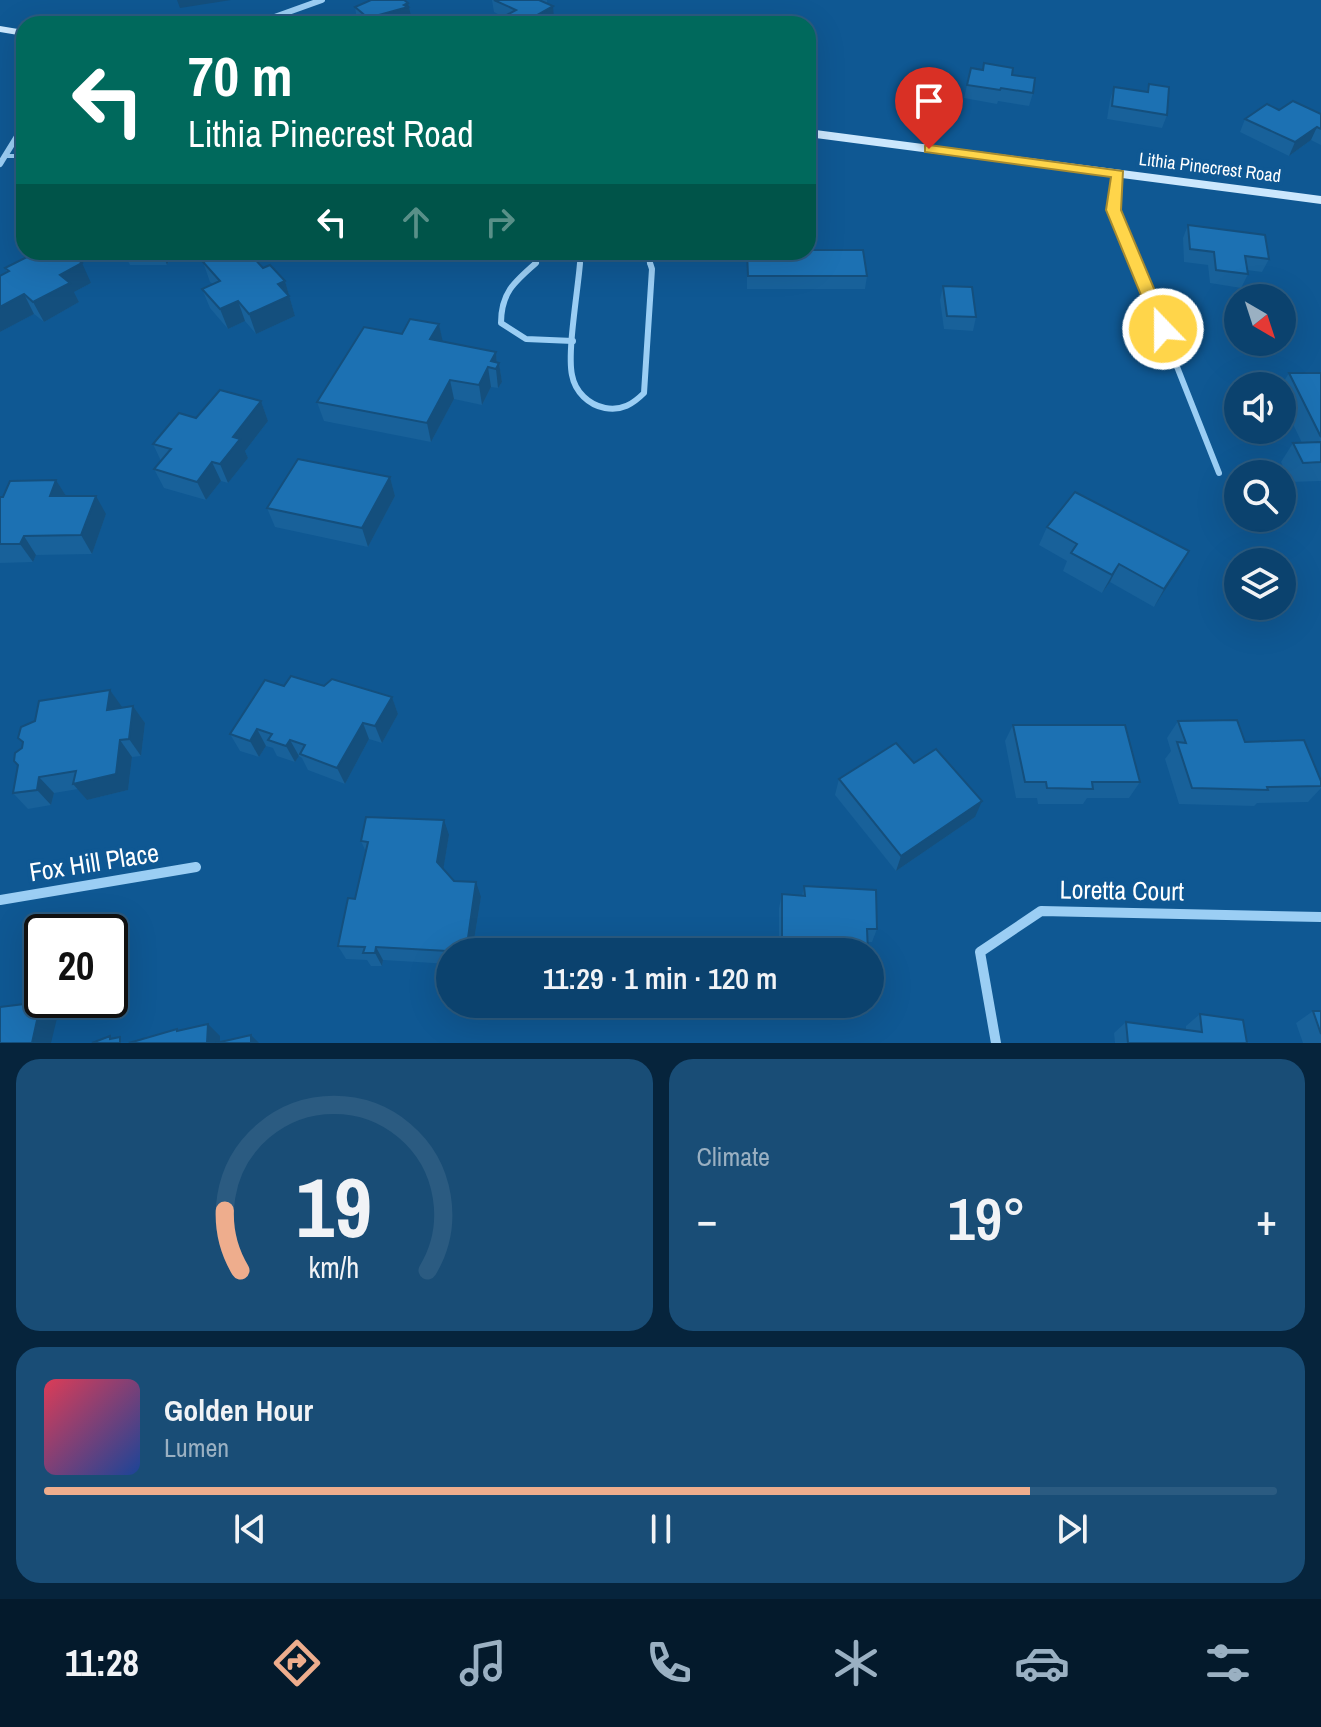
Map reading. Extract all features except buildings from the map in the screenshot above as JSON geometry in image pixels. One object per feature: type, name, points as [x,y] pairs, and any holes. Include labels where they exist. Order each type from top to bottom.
[{"type":"main road","name":"Lithia Pinecrest Road","points":[[816,134],[1321,200]]},
{"type":"street","points":[[277,16],[322,0]]},
{"type":"street","points":[[0,164],[16,138]]},
{"type":"street","name":"Fox Hill Place","points":[[0,900],[196,867]]},
{"type":"street","name":"Loretta Court","points":[[996,1043],[980,952],[1041,911],[1321,917]]},
{"type":"lane","points":[[5,156],[16,156]]},
{"type":"lane","points":[[1118,174],[1114,210],[1219,473]]},
{"type":"lane","points":[[537,260],[514,281],[499,301],[501,323],[517,338],[540,342],[573,341]]},
{"type":"lane","points":[[580,260],[573,341],[573,387],[583,400],[602,409],[622,409],[637,402],[644,393],[652,269],[648,260]]},
{"type":"route","points":[[929,149],[1118,174],[1114,210],[1163,329]]}]
